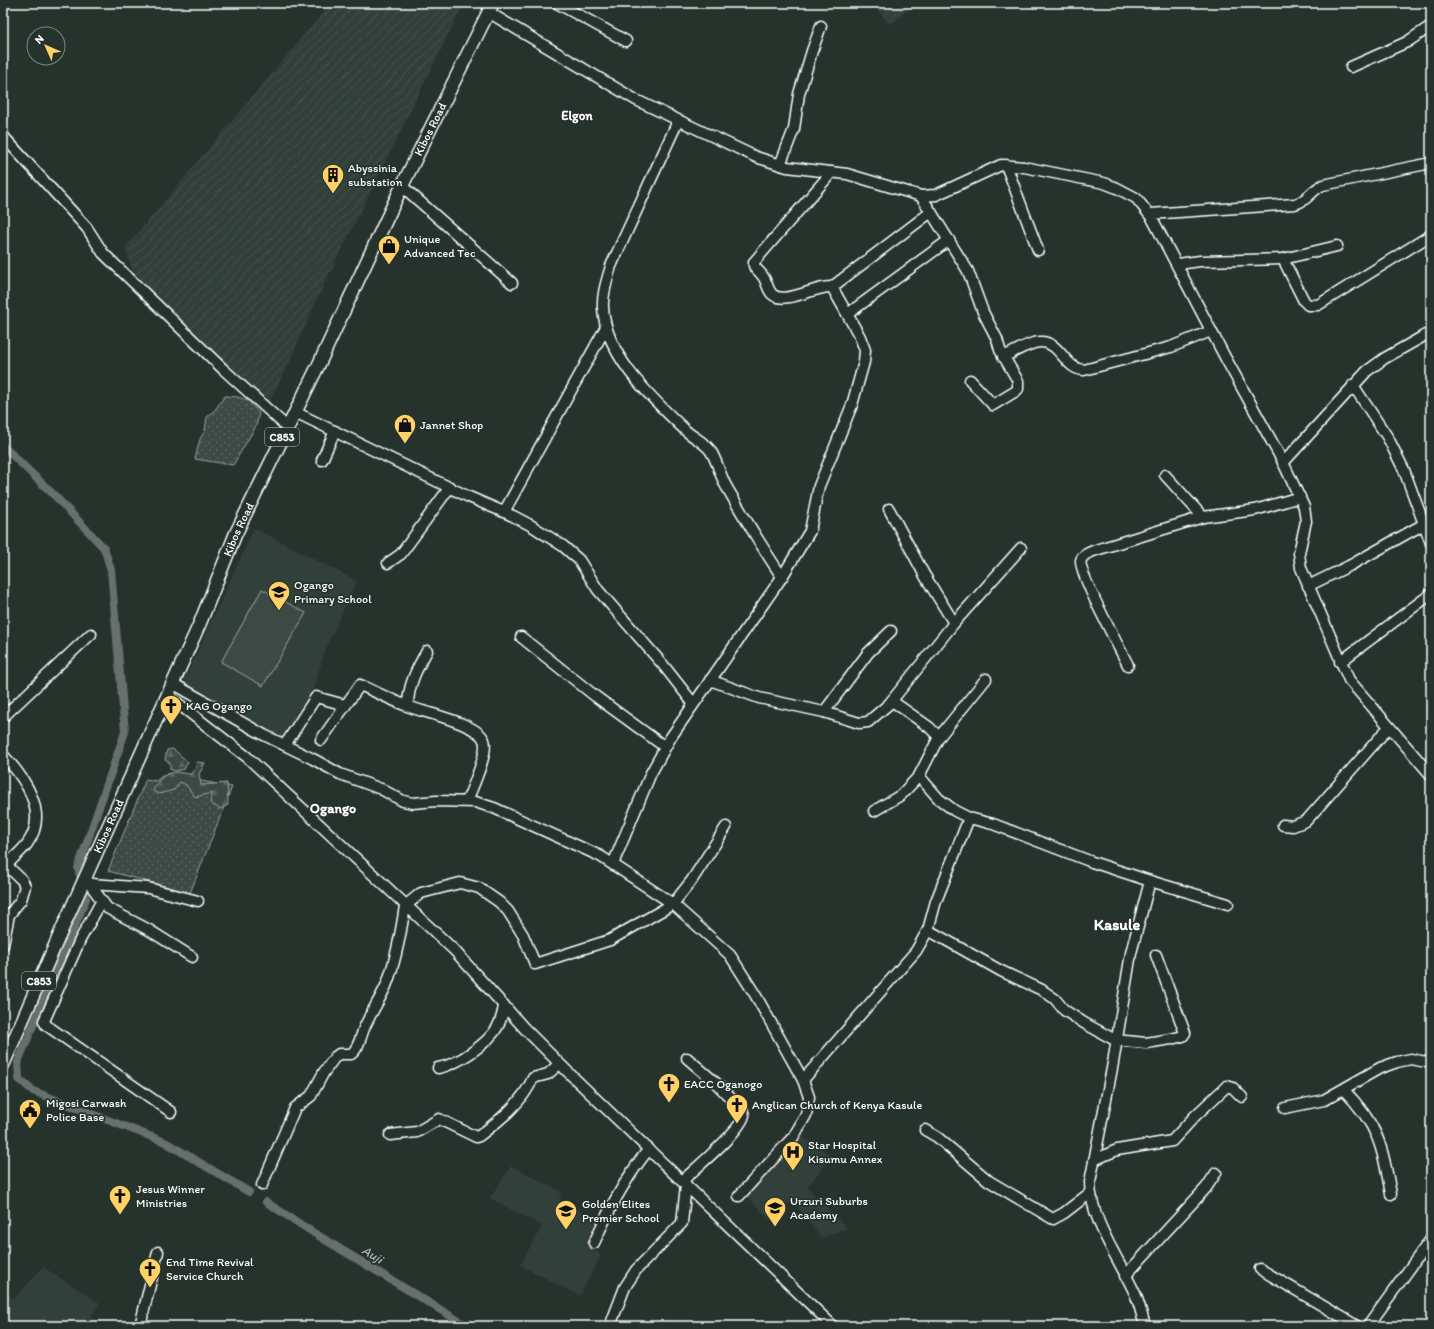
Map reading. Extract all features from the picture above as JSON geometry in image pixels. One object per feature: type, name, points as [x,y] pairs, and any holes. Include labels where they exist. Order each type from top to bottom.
[{"type":"main road","name":"Kibos Road","points":[[3,1065],[76,897],[87,880],[172,683],[200,623],[236,533],[402,186],[491,8]]},
{"type":"street","points":[[557,3],[626,41]]},
{"type":"street","points":[[491,8],[636,100],[756,157],[780,165],[811,171],[847,174],[921,196],[936,195],[984,171],[1001,165],[1006,165],[1024,167],[1104,183],[1136,198],[1150,214],[1178,264],[1211,331],[1300,497],[1304,507],[1306,521],[1299,548],[1299,560],[1308,586],[1340,662],[1354,686],[1431,774]]},
{"type":"street","points":[[780,165],[794,129],[799,94],[821,26]]},
{"type":"street","points":[[1351,67],[1407,42],[1431,26]]},
{"type":"street","points":[[678,121],[611,266],[604,291],[603,308],[606,327],[617,354],[638,381],[687,432],[710,450],[720,475],[782,577]]},
{"type":"street","points":[[3,136],[87,228],[103,253],[223,370],[287,427]]},
{"type":"street","points":[[1150,214],[1175,211],[1295,204],[1305,200],[1316,188],[1323,185],[1431,163]]},
{"type":"street","points":[[1006,165],[1038,250]]},
{"type":"street","points":[[832,172],[754,262],[754,266],[763,276],[771,293],[780,298],[793,296],[820,287],[832,287],[932,212]]},
{"type":"street","points":[[402,186],[512,283]]},
{"type":"street","points":[[921,196],[968,271],[983,312],[997,339],[1004,357],[1018,381],[1018,389],[993,405],[970,380]]},
{"type":"street","points":[[1283,259],[1304,301],[1308,305],[1318,305],[1431,235]]},
{"type":"street","points":[[849,314],[949,240]]},
{"type":"street","points":[[1178,264],[1200,261],[1283,259],[1337,246]]},
{"type":"street","points":[[613,864],[630,819],[665,747],[693,703],[782,577],[810,531],[819,486],[852,404],[864,362],[865,350],[849,314],[832,287]]},
{"type":"street","points":[[504,512],[606,327]]},
{"type":"street","points":[[1004,357],[1032,343],[1042,342],[1048,343],[1060,353],[1073,368],[1077,370],[1084,370],[1171,347],[1211,331]]},
{"type":"street","points":[[1283,463],[1367,371],[1385,358],[1431,332]]},
{"type":"street","points":[[1353,385],[1388,438],[1404,470],[1431,543]]},
{"type":"street","points":[[295,412],[504,512],[563,546],[579,560],[598,590],[664,666],[693,703]]},
{"type":"street","points":[[322,460],[335,431]]},
{"type":"street","points":[[1165,475],[1203,517]]},
{"type":"street","points":[[388,563],[401,554],[450,487]]},
{"type":"street","points":[[1128,665],[1087,581],[1080,564],[1083,556],[1096,550],[1203,517],[1255,510],[1300,497]]},
{"type":"street","points":[[889,509],[925,576],[954,623]]},
{"type":"street","points":[[1308,586],[1349,566],[1424,524]]},
{"type":"street","points":[[710,680],[759,698],[824,712],[864,723],[874,718],[892,701],[954,623],[1021,548]]},
{"type":"street","points":[[1340,662],[1431,594]]},
{"type":"street","points":[[824,712],[864,658],[891,631]]},
{"type":"street","points":[[3,717],[91,634]]},
{"type":"street","points":[[521,637],[595,696],[665,747]]},
{"type":"street","points":[[408,706],[410,687],[417,667],[427,650]]},
{"type":"street","points":[[874,811],[902,795],[920,776],[939,737],[986,679]]},
{"type":"street","points":[[172,683],[340,774],[381,789],[403,801],[413,804],[467,801],[494,808],[546,831],[613,864],[673,904],[730,955],[756,996],[803,1080],[809,1097],[809,1103],[803,1122],[785,1148],[739,1196]]},
{"type":"street","points":[[321,740],[360,686],[408,706],[448,718],[480,734],[484,741],[486,750],[467,801]]},
{"type":"street","points":[[167,695],[247,757],[315,819],[405,906],[454,950],[559,1064],[833,1326]]},
{"type":"street","points":[[284,745],[316,697],[345,705]]},
{"type":"street","points":[[892,701],[929,727],[939,737]]},
{"type":"street","points":[[1283,825],[1293,826],[1306,821],[1320,808],[1343,778],[1389,727]]},
{"type":"street","points":[[3,755],[28,786],[35,806],[36,824],[27,843],[5,866],[22,880],[25,886],[21,900],[10,915],[3,945]]},
{"type":"street","points":[[920,776],[939,799],[955,811],[969,818],[993,824],[1092,862],[1228,904]]},
{"type":"street","points":[[803,1080],[916,951],[928,930],[936,901],[969,818]]},
{"type":"street","points":[[262,1185],[295,1108],[311,1096],[324,1072],[335,1057],[339,1054],[351,1054],[356,1049],[365,1025],[386,986],[401,935],[405,906],[420,893],[460,883],[479,888],[499,902],[508,911],[523,935],[535,964],[610,940],[673,904],[692,880],[726,827]]},
{"type":"street","points":[[87,880],[148,888],[198,901]]},
{"type":"street","points":[[87,880],[101,902],[107,908],[149,930],[192,957]]},
{"type":"street","points":[[1145,1326],[1136,1297],[1109,1244],[1090,1193],[1094,1160],[1113,1063],[1115,1040],[1131,953],[1150,881]]},
{"type":"street","points":[[101,902],[80,940],[44,1021],[46,1025],[171,1112]]},
{"type":"street","points":[[928,930],[1000,972],[1042,990],[1055,998],[1064,1010],[1084,1024],[1115,1040],[1146,1043],[1183,1036],[1185,1032],[1156,955]]},
{"type":"street","points":[[438,1068],[454,1063],[488,1040],[497,1027],[504,1006]]},
{"type":"street","points":[[610,1326],[625,1288],[636,1270],[682,1223],[684,1183],[740,1124],[744,1115],[742,1110],[716,1083],[687,1058]]},
{"type":"street","points":[[1285,1108],[1324,1100],[1344,1090],[1380,1068],[1391,1064],[1411,1059],[1431,1063]]},
{"type":"street","points":[[390,1135],[417,1132],[439,1119],[476,1137],[479,1136],[514,1106],[526,1092],[532,1078],[548,1074],[559,1064]]},
{"type":"street","points":[[1094,1160],[1117,1150],[1172,1141],[1195,1116],[1227,1086],[1233,1088],[1242,1097]]},
{"type":"street","points":[[1344,1090],[1362,1108],[1373,1126],[1382,1150],[1391,1194]]},
{"type":"street","points":[[925,1130],[937,1137],[989,1181],[1052,1219],[1064,1213],[1090,1193]]},
{"type":"street","points":[[594,1244],[621,1186],[632,1169],[649,1149]]},
{"type":"street","points":[[1125,1276],[1206,1188],[1216,1173]]},
{"type":"street","points":[[1368,1326],[1431,1238]]},
{"type":"street","points":[[140,1326],[158,1252]]},
{"type":"street","points":[[1260,1269],[1358,1326]]},
{"type":"shaded area","points":[[331,3],[464,3],[316,301],[288,365],[268,404],[134,274],[125,248]]},
{"type":"shaded area","points":[[871,3],[915,3],[891,25]]},
{"type":"shaded area","name":"Ogango Primary School","points":[[254,528],[357,581],[328,643],[309,700],[287,740],[183,684]]},
{"type":"shaded area","name":"Star Hospital Kisumu Annex","points":[[801,1135],[832,1157],[807,1187],[847,1228],[821,1238],[792,1200],[769,1219],[745,1194]]},
{"type":"shaded area","name":"Golden Elites Premier School","points":[[511,1166],[562,1192],[559,1199],[596,1220],[585,1245],[601,1254],[580,1296],[520,1265],[542,1226],[490,1198]]},
{"type":"shaded area","points":[[43,1267],[100,1303],[86,1326],[3,1326],[3,1290],[14,1299]]},
{"type":"green space","points":[[225,396],[241,398],[248,401],[259,413],[256,426],[233,465],[195,459],[200,439],[205,431],[207,417],[214,411]]},
{"type":"green space","points":[[262,589],[306,613],[263,686],[221,662]]},
{"type":"green space","points":[[173,749],[188,762],[184,769],[175,771],[170,769],[170,763],[165,760],[167,750]]},
{"type":"green space","points":[[196,762],[205,763],[199,774],[201,785],[227,783],[228,805],[220,809],[210,803],[212,793],[195,797],[186,785],[180,782],[174,790],[158,794],[153,791],[165,775],[173,772],[191,774],[197,766]]},
{"type":"green space","points":[[171,775],[232,787],[190,893],[108,871],[146,779],[156,781],[162,776]]},
{"type":"waterway","points":[[3,446],[54,495],[104,548],[111,570],[125,732],[78,868],[86,899],[18,1062],[19,1079],[33,1091],[165,1142],[249,1192]]},
{"type":"waterway","name":"Auji","points":[[266,1202],[467,1326]]},
{"type":"place","name":"Abyssinia substation","points":[[333,194]]},
{"type":"place","name":"Unique Advanced Tec","points":[[389,266]]},
{"type":"place","name":"Jannet Shop","points":[[405,444]]},
{"type":"place","name":"Ogango Primary School","points":[[279,612]]},
{"type":"place","name":"KAG Ogango","points":[[171,726]]},
{"type":"place","name":"EACC Oganogo","points":[[669,1104]]},
{"type":"place","name":"Anglican Church of Kenya Kasule","points":[[737,1124]]},
{"type":"place","name":"Migosi Carwash Police Base","points":[[30,1130]]},
{"type":"place","name":"Star Hospital Kisumu Annex","points":[[793,1172]]},
{"type":"place","name":"Jesus Winner Ministries","points":[[120,1216]]},
{"type":"place","name":"Urzuri Suburbs Academy","points":[[775,1228]]},
{"type":"place","name":"Golden Elites Premier School","points":[[566,1230]]},
{"type":"place","name":"End Time Revival Service Church","points":[[150,1288]]},
{"type":"district","name":"Elgon","points":[[577,115]]},
{"type":"district","name":"Ogango","points":[[333,808]]},
{"type":"district","name":"Kasule","points":[[1117,924]]}]
